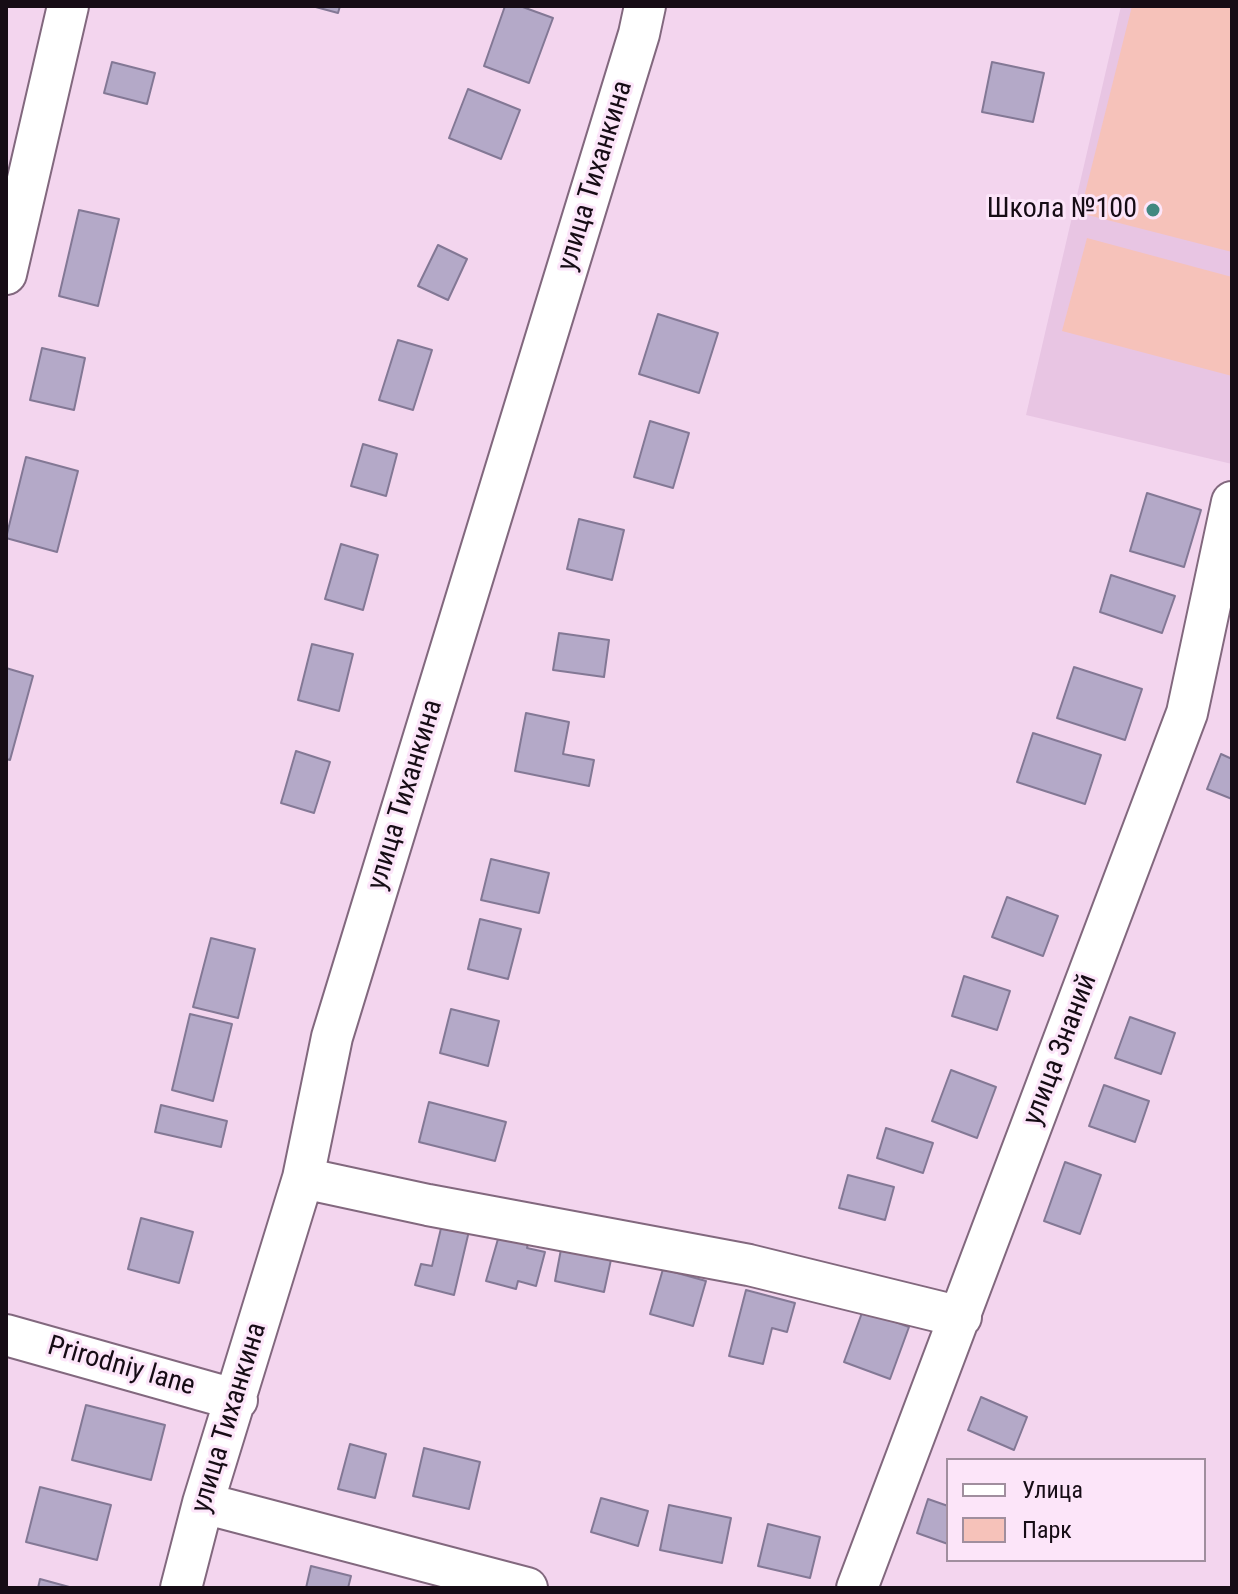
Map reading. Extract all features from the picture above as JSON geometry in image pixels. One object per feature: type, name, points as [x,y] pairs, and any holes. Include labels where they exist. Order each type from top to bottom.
[{"type":"street","points":[[6,274],[68,6]]},
{"type":"street","name":"улица Тиханкина","points":[[181,1588],[203,1503],[303,1178],[332,1037],[630,65],[645,6]]},
{"type":"street","name":"улица Знаний","points":[[857,1588],[1187,713],[1232,502]]},
{"type":"street","points":[[303,1178],[428,1205],[749,1265],[961,1317]]},
{"type":"street","name":"Prirodniy lane","points":[[6,1335],[237,1400]]},
{"type":"street","points":[[203,1503],[527,1588]]},
{"type":"shaded area","name":"Школа №100","points":[[1121,6],[1232,6],[1232,464],[1026,415]]},
{"type":"green space","points":[[1132,6],[1232,6],[1232,252],[1080,213]]},
{"type":"green space","points":[[1087,238],[1232,277],[1232,376],[1062,331]]},
{"type":"building","points":[[312,6],[340,6],[338,13]]},
{"type":"building","points":[[505,6],[520,6],[553,18],[529,83],[484,66]]},
{"type":"building","points":[[112,62],[155,73],[147,104],[104,93]]},
{"type":"building","points":[[992,62],[1044,73],[1033,122],[982,112]]},
{"type":"building","points":[[468,89],[520,110],[501,159],[449,138]]},
{"type":"building","points":[[79,210],[119,219],[98,306],[59,296]]},
{"type":"building","points":[[438,245],[467,259],[448,300],[418,286]]},
{"type":"building","points":[[658,314],[718,333],[699,393],[639,374]]},
{"type":"building","points":[[398,340],[432,350],[413,410],[379,400]]},
{"type":"building","points":[[42,348],[85,358],[74,410],[30,400]]},
{"type":"building","points":[[650,421],[689,433],[673,488],[634,477]]},
{"type":"building","points":[[363,444],[397,454],[386,496],[351,486]]},
{"type":"building","points":[[26,457],[78,471],[57,552],[6,538]]},
{"type":"building","points":[[1147,493],[1201,510],[1184,567],[1130,551]]},
{"type":"building","points":[[579,519],[624,530],[612,580],[567,569]]},
{"type":"building","points":[[341,544],[378,555],[363,610],[325,599]]},
{"type":"building","points":[[1111,575],[1175,596],[1162,633],[1100,612]]},
{"type":"building","points":[[559,633],[609,640],[604,677],[553,670]]},
{"type":"building","points":[[312,644],[353,654],[339,711],[298,700]]},
{"type":"building","points":[[1074,667],[1142,689],[1125,740],[1057,718]]},
{"type":"building","points":[[6,668],[33,676],[10,760],[6,759]]},
{"type":"building","points":[[526,713],[569,722],[563,754],[594,760],[589,786],[515,771]]},
{"type":"building","points":[[1033,733],[1101,755],[1085,804],[1017,782]]},
{"type":"building","points":[[296,751],[330,762],[314,813],[281,803]]},
{"type":"building","points":[[1221,754],[1232,759],[1232,799],[1207,789]]},
{"type":"building","points":[[491,859],[549,873],[539,913],[481,900]]},
{"type":"building","points":[[1007,897],[1058,916],[1043,956],[992,937]]},
{"type":"building","points":[[480,919],[521,929],[508,979],[468,969]]},
{"type":"building","points":[[211,938],[255,949],[238,1018],[193,1007]]},
{"type":"building","points":[[964,976],[1010,991],[997,1030],[952,1016]]},
{"type":"building","points":[[451,1009],[499,1021],[488,1066],[440,1053]]},
{"type":"building","points":[[190,1014],[232,1024],[213,1101],[172,1090]]},
{"type":"building","points":[[1130,1017],[1175,1033],[1161,1074],[1115,1058]]},
{"type":"building","points":[[951,1070],[996,1087],[977,1138],[932,1121]]},
{"type":"building","points":[[1104,1085],[1149,1101],[1135,1142],[1089,1126]]},
{"type":"building","points":[[429,1102],[506,1122],[495,1161],[419,1142]]},
{"type":"building","points":[[161,1105],[227,1121],[221,1147],[155,1132]]},
{"type":"building","points":[[886,1128],[933,1143],[923,1173],[877,1158]]},
{"type":"building","points":[[1065,1162],[1101,1175],[1080,1234],[1044,1221]]},
{"type":"building","points":[[848,1175],[894,1187],[885,1220],[839,1208]]},
{"type":"building","points":[[141,1218],[193,1232],[179,1283],[128,1269]]},
{"type":"building","points":[[442,1224],[469,1231],[454,1295],[415,1285],[421,1264],[432,1266]]},
{"type":"building","points":[[500,1232],[529,1240],[527,1248],[545,1252],[536,1286],[518,1281],[516,1289],[486,1281]]},
{"type":"building","points":[[562,1244],[612,1255],[604,1292],[555,1281]]},
{"type":"building","points":[[663,1269],[706,1281],[693,1326],[650,1314]]},
{"type":"building","points":[[746,1290],[795,1303],[787,1332],[772,1328],[763,1364],[729,1356]]},
{"type":"building","points":[[863,1310],[909,1327],[890,1379],[844,1362]]},
{"type":"building","points":[[981,1397],[1027,1417],[1014,1450],[968,1430]]},
{"type":"building","points":[[86,1405],[165,1425],[151,1480],[72,1460]]},
{"type":"building","points":[[350,1444],[386,1454],[375,1498],[338,1489]]},
{"type":"building","points":[[424,1448],[480,1462],[469,1509],[413,1496]]},
{"type":"building","points":[[40,1487],[111,1505],[97,1560],[26,1542]]},
{"type":"building","points":[[601,1498],[648,1511],[638,1546],[591,1532]]},
{"type":"building","points":[[928,1499],[946,1505],[946,1543],[917,1533]]},
{"type":"building","points":[[669,1505],[731,1518],[722,1563],[660,1550]]},
{"type":"building","points":[[768,1524],[820,1537],[810,1578],[758,1566]]},
{"type":"building","points":[[311,1566],[351,1576],[348,1588],[306,1588]]},
{"type":"building","points":[[40,1579],[73,1588],[38,1588]]},
{"type":"place","name":"Школа №100","points":[[1153,210]]}]
